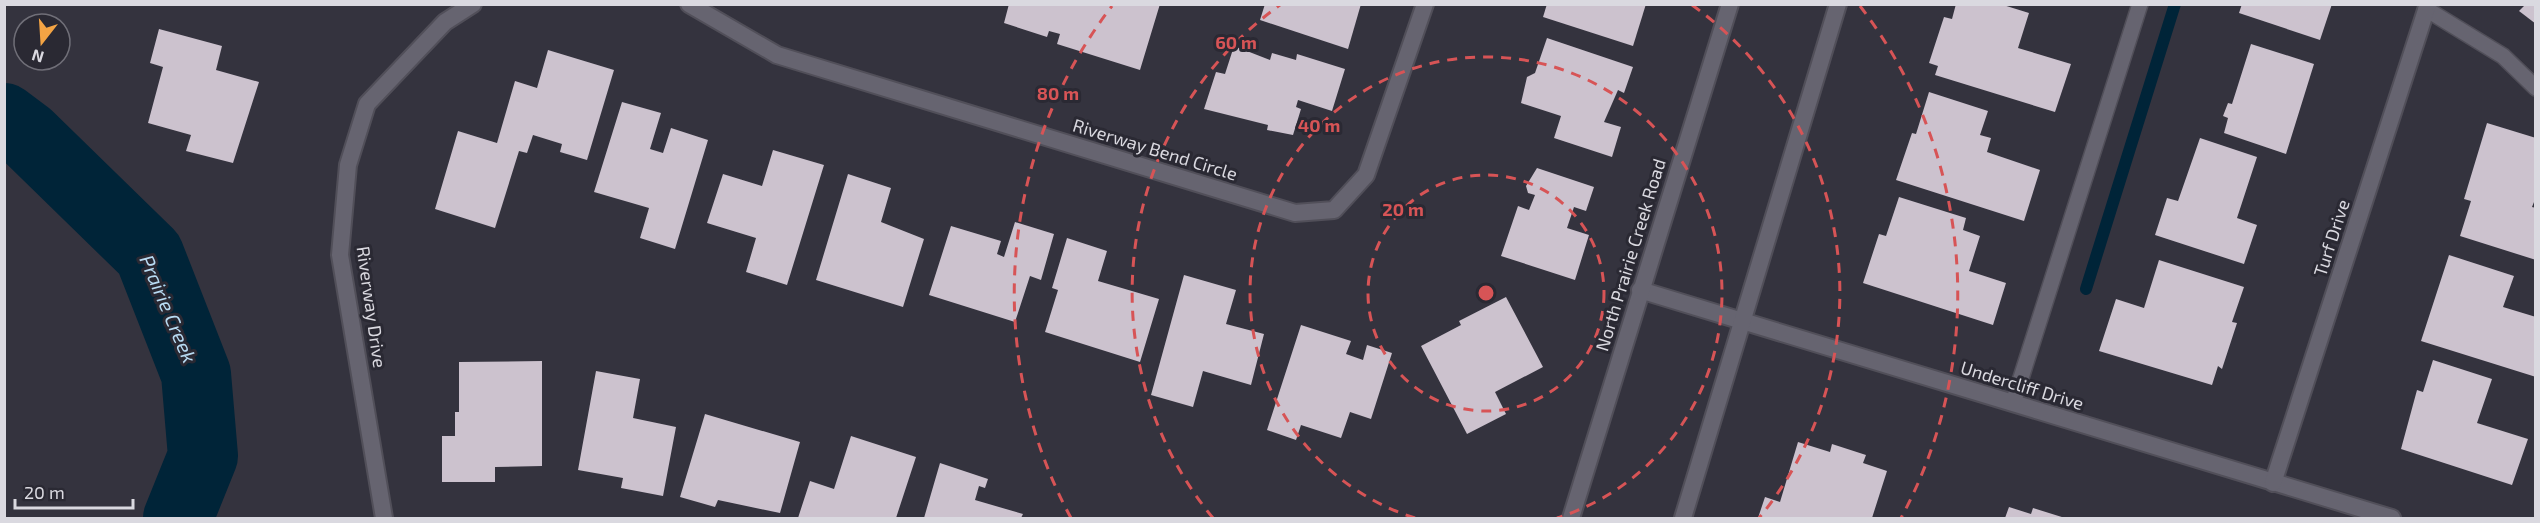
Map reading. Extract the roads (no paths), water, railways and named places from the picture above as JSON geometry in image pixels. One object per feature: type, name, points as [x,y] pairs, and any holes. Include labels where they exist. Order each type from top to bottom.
[{"type":"street","name":"Riverway Drive","points":[[384,519],[340,255],[348,165],[367,105],[445,22],[473,4]]},
{"type":"street","name":"Riverway Bend Circle","points":[[688,4],[777,55],[1295,213],[1334,210],[1366,175],[1425,4]]},
{"type":"street","name":"North Prairie Creek Road","points":[[1571,519],[1730,4]]},
{"type":"street","points":[[1683,519],[1838,4]]},
{"type":"street","name":"Turf Drive","points":[[2273,483],[2427,7]]},
{"type":"street","name":"Undercliff Drive","points":[[1640,290],[2392,519]]},
{"type":"lane","points":[[2013,403],[2140,4]]},
{"type":"lane","points":[[2427,7],[2503,56],[2535,88]]},
{"type":"waterway","points":[[2086,289],[2175,4]]},
{"type":"waterway","name":"Prairie Creek","points":[[4,118],[28,136],[149,254],[196,374],[203,456],[178,518]]}]
